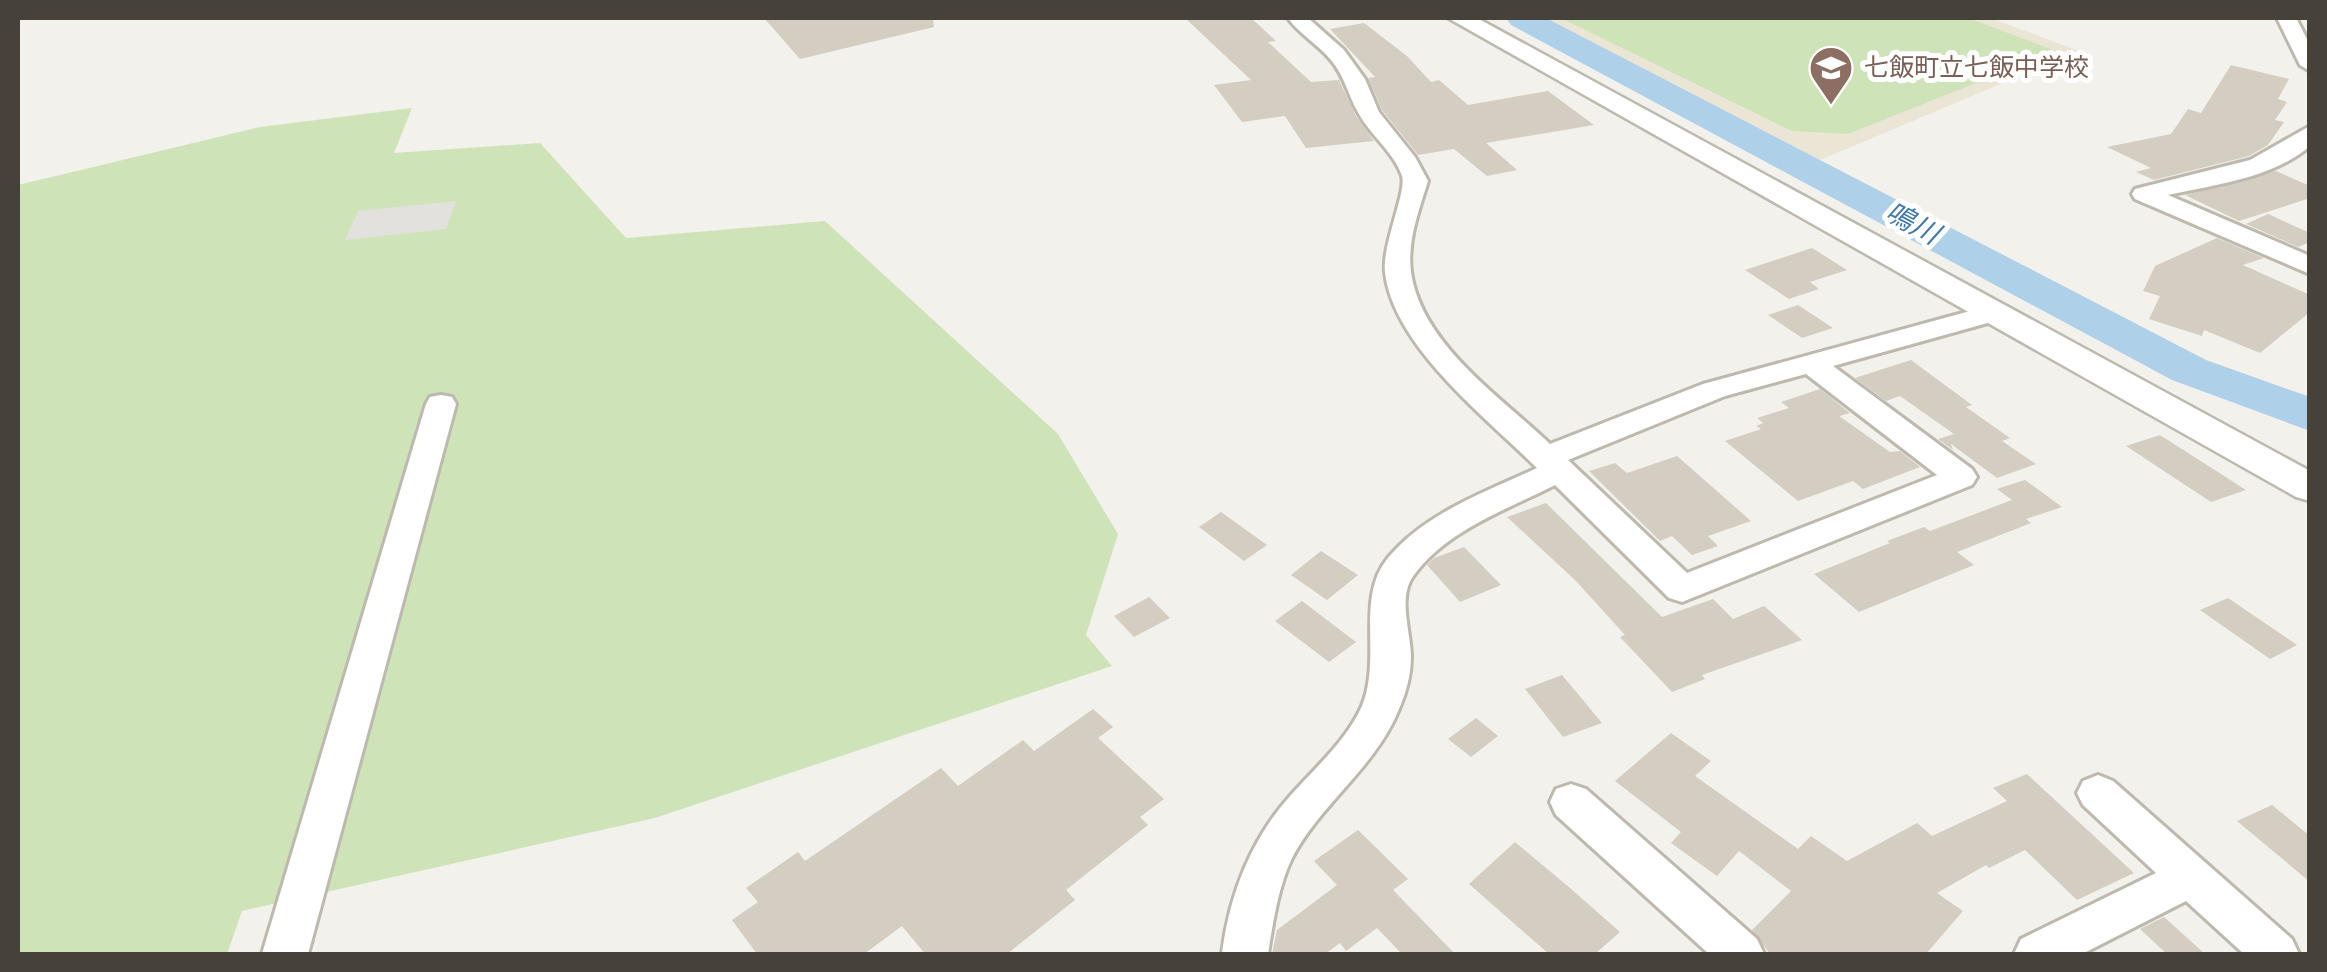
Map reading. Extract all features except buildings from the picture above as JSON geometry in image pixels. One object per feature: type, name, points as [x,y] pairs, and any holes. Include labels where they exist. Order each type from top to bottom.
[{"type":"street","points":[[1297,18],[1346,66],[1369,113],[1407,162],[1416,181],[1396,242],[1395,270],[1410,312],[1440,355],[1682,589],[1961,477],[1809,362]]},
{"type":"street","points":[[1460,18],[2310,488]]},
{"type":"street","points":[[2286,18],[2309,60]]},
{"type":"street","points":[[2310,133],[2292,150],[2272,159],[2144,194],[2310,266]]},
{"type":"street","points":[[1244,954],[1250,916],[1284,834],[1309,809],[1374,720],[1392,668],[1389,611],[1394,574],[1415,552],[1552,464],[1714,390],[1992,313]]},
{"type":"street","points":[[285,954],[441,404]]},
{"type":"street","points":[[2098,794],[2276,954]]},
{"type":"street","points":[[1570,802],[1741,954]]},
{"type":"street","points":[[2037,954],[2191,877]]},
{"type":"shaded area","name":"七飯町立七飯中学校","points":[[1539,18],[1991,18],[2079,51],[1820,160]]},
{"type":"shaded area","points":[[456,201],[446,229],[345,240],[358,211]]},
{"type":"green space","name":"七飯町立七飯中学校","points":[[1561,18],[1968,18],[2056,51],[1848,134],[1792,131]]},
{"type":"green space","points":[[412,108],[394,153],[540,143],[626,238],[825,221],[1058,434],[1118,534],[1086,635],[1112,666],[655,818],[242,911],[227,954],[18,954],[18,185],[260,127]]},
{"type":"waterway","name":"鳴川","points":[[1522,18],[2189,370],[2310,415]]},
{"type":"place","name":"七飯町立七飯中学校","points":[[1831,106]]}]
